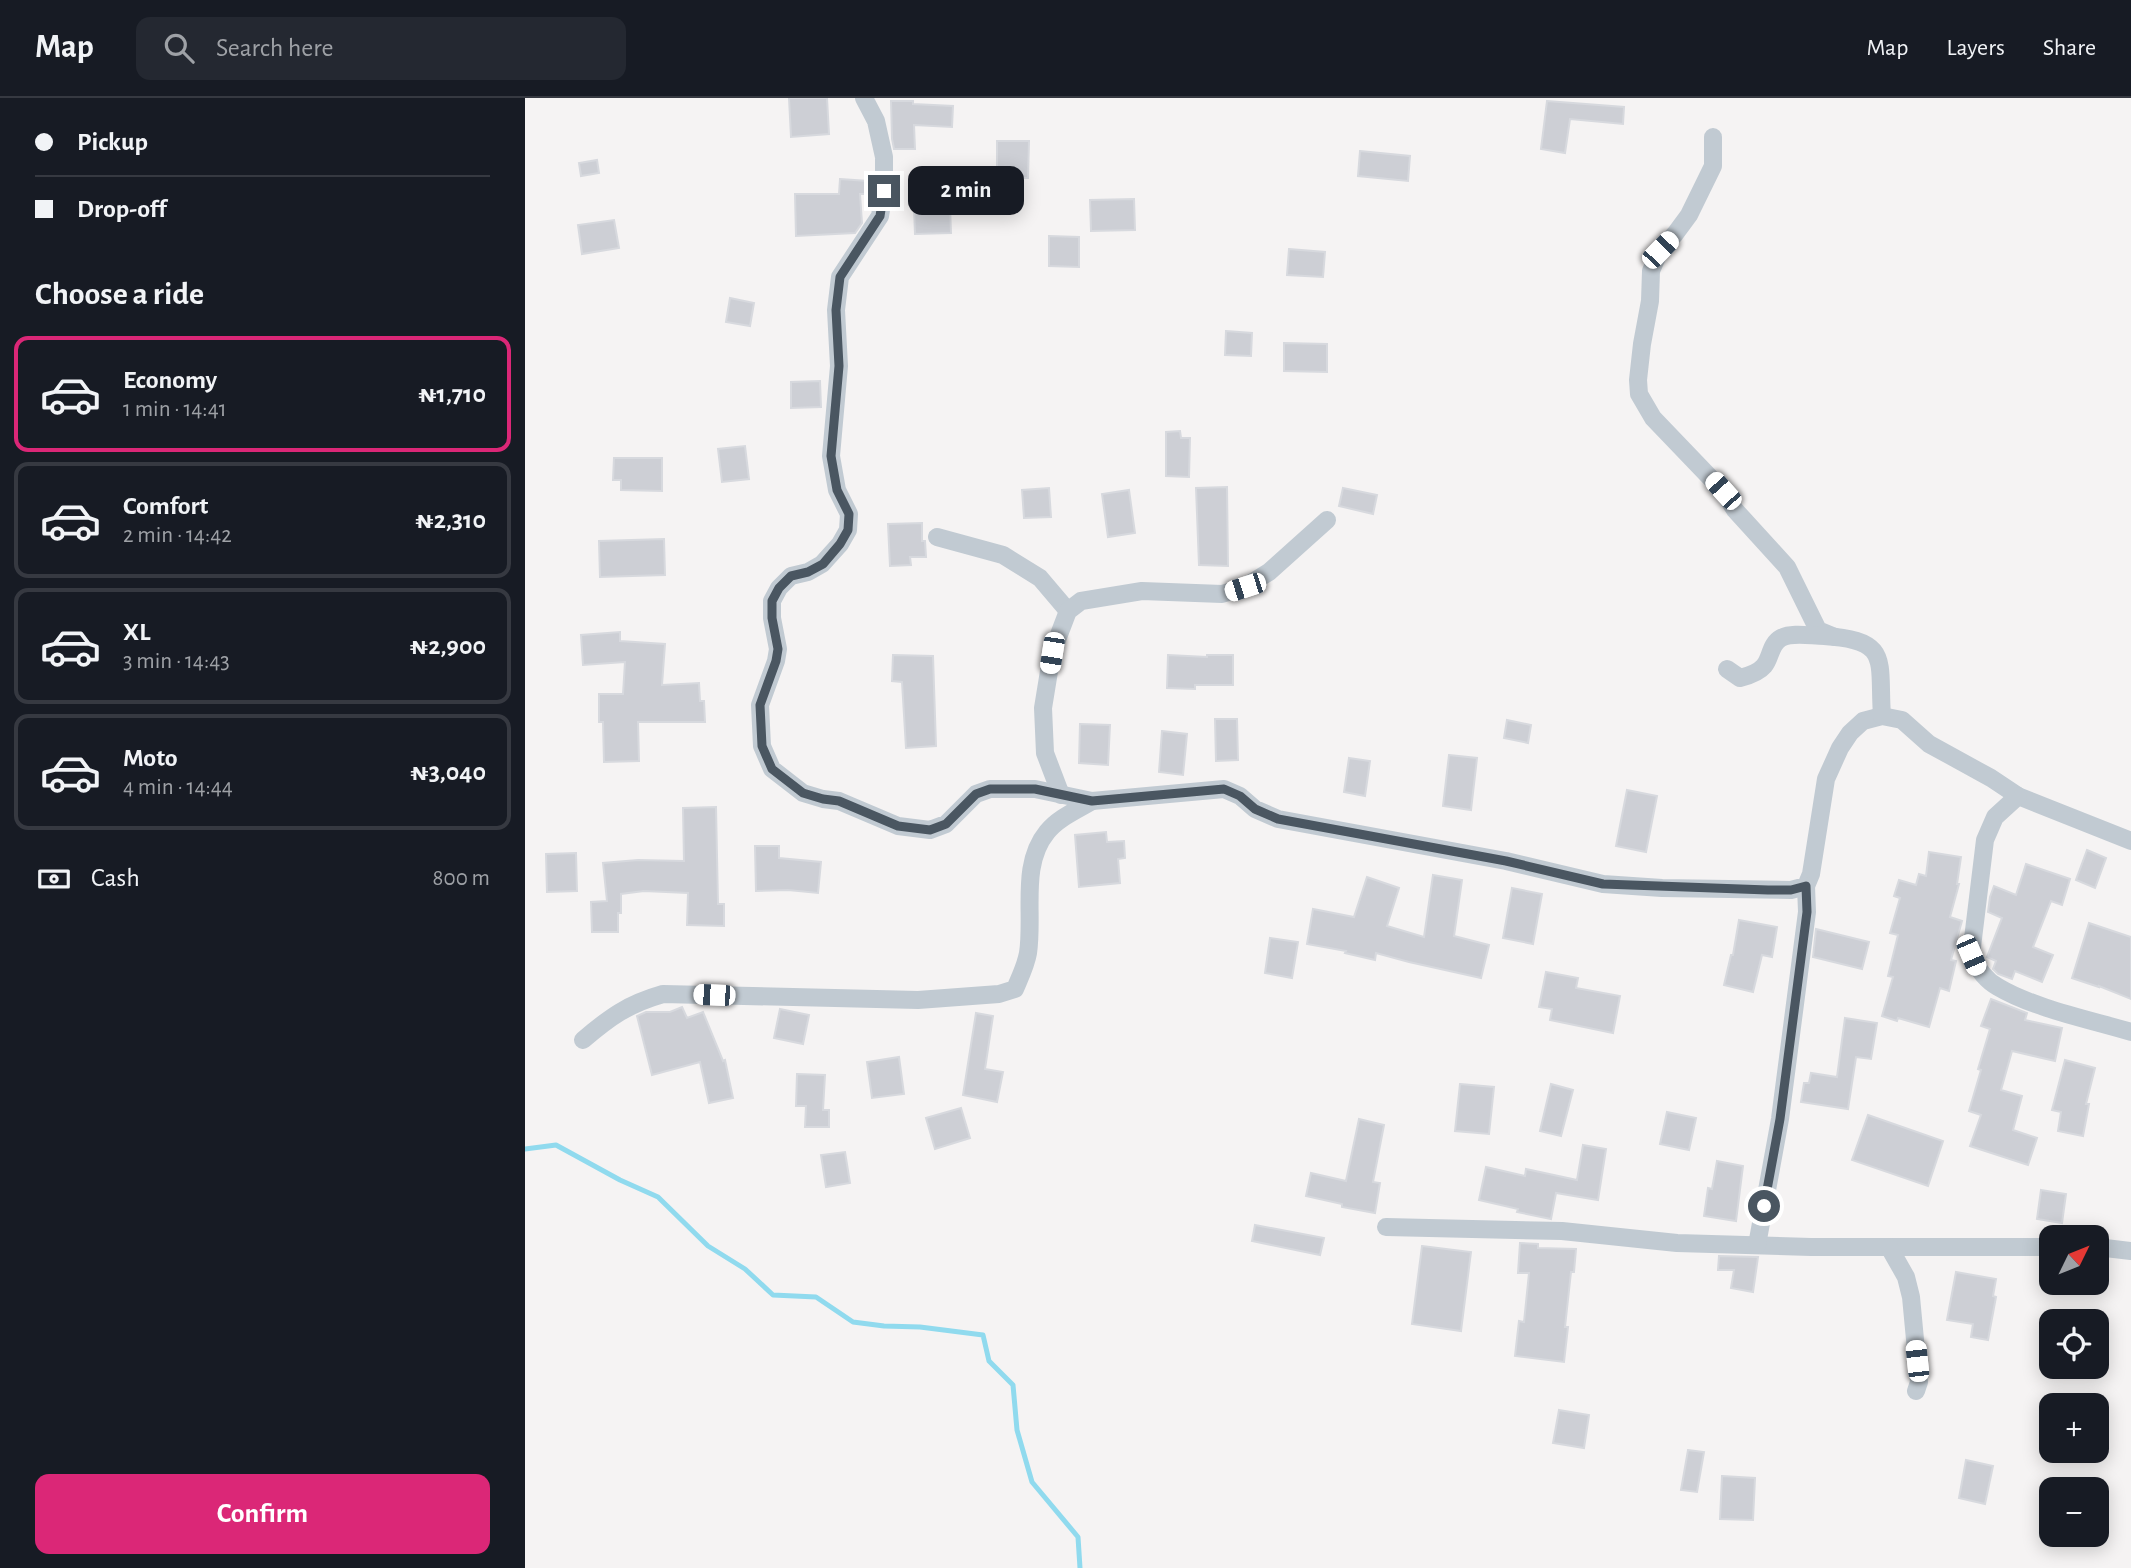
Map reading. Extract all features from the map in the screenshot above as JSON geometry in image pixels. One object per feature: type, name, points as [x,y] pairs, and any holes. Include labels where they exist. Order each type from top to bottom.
[{"type":"street","points":[[864,98],[876,121],[884,157],[884,191],[880,216],[840,277],[836,310],[839,366],[831,456],[837,490],[849,514],[848,530],[823,564],[808,572],[791,576],[779,588],[772,601],[772,618],[778,649],[760,705],[762,746],[772,769],[803,793],[839,801],[898,826],[930,830],[946,824],[976,794],[990,789],[1035,789],[1092,801],[1224,789],[1240,796],[1255,809],[1278,819],[1506,861],[1603,884],[1662,888],[1791,890],[1806,886]]},
{"type":"street","points":[[1713,137],[1713,166],[1689,215],[1660,250],[1651,271],[1650,301],[1638,380],[1639,394],[1653,418],[1723,491],[1735,510],[1787,567],[1818,630],[1835,637]]},
{"type":"street","points":[[1061,795],[1045,753],[1043,708],[1052,653],[1067,611],[1081,601],[1142,591],[1221,594],[1245,587],[1269,572],[1327,520]]},
{"type":"street","points":[[937,537],[1003,555],[1040,578],[1067,611]]},
{"type":"street","points":[[1727,669],[1740,678],[1752,674],[1765,665],[1772,648],[1781,638],[1800,635],[1846,638],[1874,649],[1879,659],[1882,716]]},
{"type":"street","points":[[1757,1245],[1782,1105],[1807,912],[1806,886],[1811,874],[1826,779],[1839,748],[1863,721],[1882,716],[1902,720],[1929,744],[2018,796],[2131,841]]},
{"type":"street","points":[[2018,796],[1995,817],[1985,841],[1971,955],[1977,969],[1996,987],[2027,1001],[2131,1032]]},
{"type":"street","points":[[583,1040],[615,1014],[641,1000],[663,994],[918,1000],[999,995],[1015,989],[1028,953],[1030,879],[1036,850],[1048,831],[1063,818],[1092,801]]},
{"type":"street","points":[[1386,1227],[1562,1231],[1677,1243],[2039,1247]]},
{"type":"street","points":[[1889,1247],[1906,1278],[1911,1297],[1919,1382],[1916,1391]]},
{"type":"street","points":[[2109,1248],[2131,1251]]},
{"type":"building","points":[[789,98],[827,98],[829,134],[791,137]]},
{"type":"building","points":[[891,101],[953,106],[952,127],[914,125],[915,149],[894,149]]},
{"type":"building","points":[[1547,101],[1624,107],[1623,124],[1570,119],[1565,153],[1541,149]]},
{"type":"building","points":[[997,141],[1029,141],[1028,178],[997,178]]},
{"type":"building","points":[[1360,151],[1410,156],[1408,181],[1358,176]]},
{"type":"building","points":[[597,160],[599,173],[581,176],[579,163]]},
{"type":"building","points":[[840,179],[868,181],[868,194],[860,194],[862,223],[855,233],[796,236],[795,194],[839,194]]},
{"type":"building","points":[[1134,199],[1135,230],[1091,231],[1090,200]]},
{"type":"building","points":[[950,206],[951,233],[915,234],[914,207]]},
{"type":"building","points":[[614,220],[619,248],[582,254],[578,225]]},
{"type":"building","points":[[1049,236],[1079,237],[1079,267],[1049,266]]},
{"type":"building","points":[[1289,249],[1325,252],[1323,277],[1287,275]]},
{"type":"building","points":[[730,298],[754,303],[750,326],[726,322]]},
{"type":"building","points":[[1226,331],[1252,333],[1251,356],[1225,355]]},
{"type":"building","points":[[1284,343],[1327,344],[1327,372],[1284,371]]},
{"type":"building","points":[[820,381],[821,407],[791,408],[791,382]]},
{"type":"building","points":[[1180,431],[1181,438],[1190,438],[1189,477],[1166,476],[1166,432]]},
{"type":"building","points":[[745,446],[749,479],[722,482],[718,449]]},
{"type":"building","points":[[614,458],[662,458],[662,491],[621,490],[621,480],[613,480]]},
{"type":"building","points":[[1227,487],[1228,566],[1199,565],[1196,488]]},
{"type":"building","points":[[1049,488],[1051,517],[1024,518],[1022,490]]},
{"type":"building","points":[[1343,488],[1377,495],[1373,514],[1339,506]]},
{"type":"building","points":[[1129,490],[1135,533],[1108,537],[1102,494]]},
{"type":"building","points":[[922,523],[922,541],[925,541],[926,557],[910,557],[911,565],[890,566],[888,524]]},
{"type":"building","points":[[664,539],[665,575],[600,577],[599,541]]},
{"type":"building","points":[[620,632],[620,641],[665,644],[662,685],[699,683],[700,701],[704,701],[705,722],[638,722],[639,761],[604,762],[599,694],[623,694],[625,662],[583,665],[581,635]]},
{"type":"building","points":[[893,655],[933,656],[936,746],[906,748],[902,682],[892,681]]},
{"type":"building","points":[[1168,655],[1233,655],[1233,685],[1195,685],[1195,689],[1167,688]]},
{"type":"building","points":[[1215,719],[1237,719],[1238,760],[1216,761]]},
{"type":"building","points":[[1507,720],[1531,725],[1528,743],[1504,738]]},
{"type":"building","points":[[1080,724],[1110,725],[1108,765],[1079,763]]},
{"type":"building","points":[[1162,731],[1187,734],[1183,775],[1159,772]]},
{"type":"building","points":[[1449,755],[1477,758],[1471,810],[1443,806]]},
{"type":"building","points":[[1349,758],[1370,761],[1365,796],[1344,792]]},
{"type":"building","points":[[1627,790],[1657,796],[1646,852],[1616,846]]},
{"type":"building","points":[[716,807],[718,904],[724,904],[724,926],[687,925],[688,893],[644,891],[621,894],[618,932],[592,932],[591,902],[607,901],[603,863],[638,860],[684,861],[683,808]]},
{"type":"building","points":[[1106,832],[1107,842],[1124,841],[1125,858],[1118,859],[1120,883],[1079,887],[1075,835]]},
{"type":"building","points":[[755,846],[779,846],[779,858],[821,862],[818,893],[756,891]]},
{"type":"building","points":[[2087,850],[2106,858],[2095,888],[2076,880]]},
{"type":"building","points":[[1929,852],[1961,857],[1959,884],[1950,917],[1962,921],[1951,960],[1956,961],[1949,991],[1940,988],[1929,1027],[1882,1016],[1893,977],[1888,976],[1898,935],[1890,933],[1900,898],[1894,896],[1899,880],[1916,885],[1919,874],[1926,876]]},
{"type":"building","points":[[576,853],[577,891],[547,892],[546,854]]},
{"type":"building","points":[[2026,864],[2070,879],[2062,905],[2051,901],[2033,947],[2053,955],[2042,982],[2015,971],[2012,979],[1998,974],[1993,969],[1996,961],[1987,957],[2002,918],[1988,912],[1994,886],[2016,895]]},
{"type":"building","points":[[1433,875],[1462,880],[1454,936],[1489,945],[1481,978],[1376,953],[1375,960],[1345,953],[1346,951],[1307,944],[1313,909],[1354,917],[1367,877],[1399,888],[1387,926],[1424,937]]},
{"type":"building","points":[[1512,888],[1542,894],[1533,944],[1503,938]]},
{"type":"building","points":[[1739,920],[1777,927],[1772,957],[1762,955],[1753,992],[1724,985]]},
{"type":"building","points":[[2089,923],[2131,937],[2131,999],[2072,978]]},
{"type":"building","points":[[1816,929],[1869,942],[1862,969],[1813,957]]},
{"type":"building","points":[[1270,938],[1298,942],[1292,978],[1265,973]]},
{"type":"building","points":[[1546,972],[1578,978],[1576,988],[1620,996],[1613,1033],[1550,1020],[1552,1009],[1539,1007]]},
{"type":"building","points":[[1991,999],[2027,1013],[2025,1020],[2062,1028],[2055,1061],[2012,1051],[2001,1090],[2022,1096],[2013,1130],[2037,1138],[2028,1165],[1970,1146],[1981,1115],[1969,1111],[1990,1029],[1981,1026]]},
{"type":"building","points":[[682,1007],[687,1018],[703,1012],[723,1061],[725,1060],[733,1098],[709,1103],[700,1062],[652,1075],[637,1016],[646,1012],[670,1012]]},
{"type":"building","points":[[780,1009],[809,1015],[803,1044],[774,1038]]},
{"type":"building","points":[[976,1013],[993,1016],[985,1069],[1003,1072],[997,1102],[963,1095]]},
{"type":"building","points":[[1845,1018],[1877,1023],[1871,1059],[1856,1057],[1848,1109],[1801,1102],[1804,1083],[1809,1083],[1811,1073],[1837,1077]]},
{"type":"building","points":[[899,1057],[904,1094],[872,1098],[867,1062]]},
{"type":"building","points":[[2065,1060],[2095,1068],[2086,1104],[2089,1104],[2083,1136],[2058,1131],[2061,1112],[2052,1110]]},
{"type":"building","points":[[797,1074],[825,1075],[823,1110],[829,1110],[829,1127],[805,1127],[806,1106],[796,1106]]},
{"type":"building","points":[[1460,1084],[1494,1087],[1489,1134],[1455,1131]]},
{"type":"building","points":[[1551,1084],[1573,1090],[1561,1136],[1540,1131]]},
{"type":"building","points":[[961,1108],[970,1138],[935,1149],[926,1118]]},
{"type":"building","points":[[1667,1112],[1696,1118],[1689,1150],[1660,1144]]},
{"type":"building","points":[[1868,1115],[1943,1141],[1928,1186],[1852,1160]]},
{"type":"building","points":[[1359,1119],[1384,1125],[1373,1182],[1380,1183],[1375,1213],[1306,1196],[1311,1173],[1346,1181]]},
{"type":"building","points":[[1583,1145],[1606,1149],[1598,1200],[1556,1193],[1551,1219],[1479,1200],[1486,1167],[1525,1176],[1526,1169],[1577,1180]]},
{"type":"building","points":[[845,1152],[850,1183],[826,1187],[821,1155]]},
{"type":"building","points":[[1717,1161],[1743,1166],[1736,1221],[1704,1216],[1708,1188],[1712,1189]]},
{"type":"building","points":[[2041,1190],[2066,1194],[2062,1223],[2037,1219]]},
{"type":"building","points":[[1255,1225],[1324,1238],[1320,1255],[1252,1241]]},
{"type":"building","points":[[1520,1243],[1538,1244],[1538,1248],[1576,1249],[1565,1327],[1568,1327],[1564,1362],[1515,1356],[1519,1321],[1524,1322],[1529,1273],[1518,1273]]},
{"type":"building","points":[[1422,1246],[1471,1252],[1461,1331],[1412,1324]]},
{"type":"building","points":[[1719,1256],[1758,1257],[1753,1292],[1731,1288],[1734,1270],[1718,1270]]},
{"type":"building","points":[[1956,1272],[1996,1279],[1993,1296],[1996,1297],[1988,1340],[1971,1337],[1973,1324],[1947,1320]]},
{"type":"building","points":[[1559,1410],[1589,1415],[1584,1448],[1553,1443]]},
{"type":"building","points":[[1688,1450],[1704,1452],[1697,1492],[1681,1490]]},
{"type":"building","points":[[1966,1460],[1993,1466],[1985,1504],[1959,1498]]},
{"type":"building","points":[[1722,1476],[1755,1478],[1753,1520],[1720,1519]]},
{"type":"waterway","points":[[525,1149],[556,1145],[620,1180],[658,1197],[708,1246],[745,1269],[773,1295],[816,1297],[853,1322],[983,1335],[989,1361],[1013,1385],[1017,1430],[1032,1482],[1078,1537],[1080,1568]]},
{"type":"route","points":[[884,191],[880,216],[840,277],[836,310],[839,366],[831,456],[837,490],[849,514],[848,530],[823,564],[808,572],[791,576],[779,588],[772,601],[772,618],[778,649],[760,705],[762,746],[772,769],[803,793],[839,801],[898,826],[930,830],[946,824],[976,794],[990,789],[1035,789],[1092,801],[1224,789],[1240,796],[1255,809],[1278,819],[1506,861],[1603,884],[1768,890],[1791,890],[1806,886],[1807,912],[1787,1067],[1764,1206]]}]
